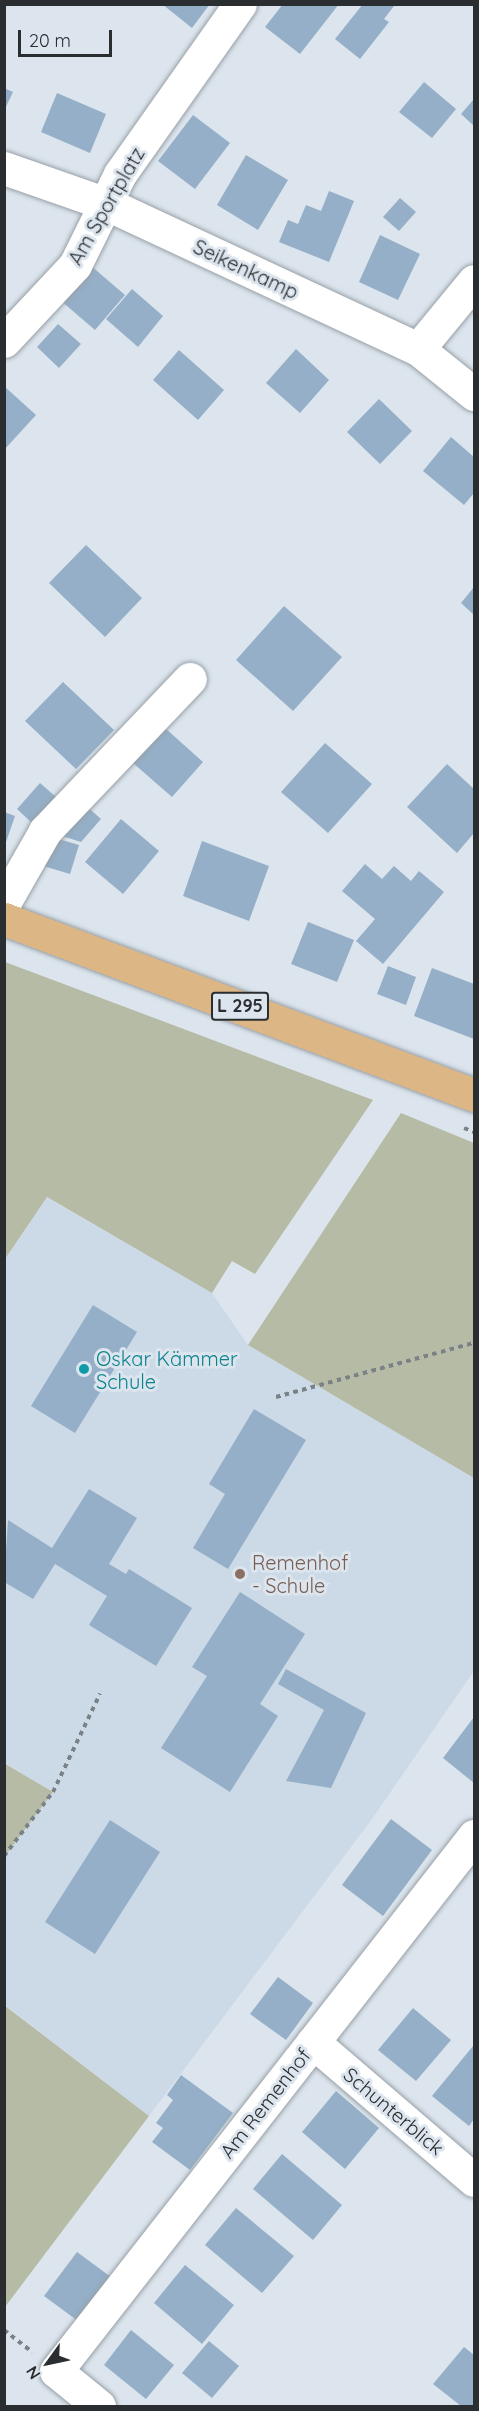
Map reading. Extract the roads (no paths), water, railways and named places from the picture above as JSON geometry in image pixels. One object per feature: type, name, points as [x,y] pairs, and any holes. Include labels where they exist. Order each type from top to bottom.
[{"type":"main road","name":"L 295","points":[[4,919],[474,1095]]},
{"type":"street","name":"Am Sportplatz","points":[[4,341],[75,265],[120,174],[240,4]]},
{"type":"street","name":"Seikenkamp","points":[[4,168],[107,204],[418,349],[474,394]]},
{"type":"street","points":[[418,349],[474,281]]},
{"type":"street","points":[[4,903],[45,831],[190,679]]},
{"type":"street","name":"Am Remenhof","points":[[99,2406],[56,2372],[474,1836]]},
{"type":"street","name":"Schunterblick","points":[[313,2042],[474,2180]]},
{"type":"place","name":"Oskar Kämmer Schule","points":[[84,1369]]},
{"type":"place","name":"Remenhof - Schule","points":[[240,1574]]}]
